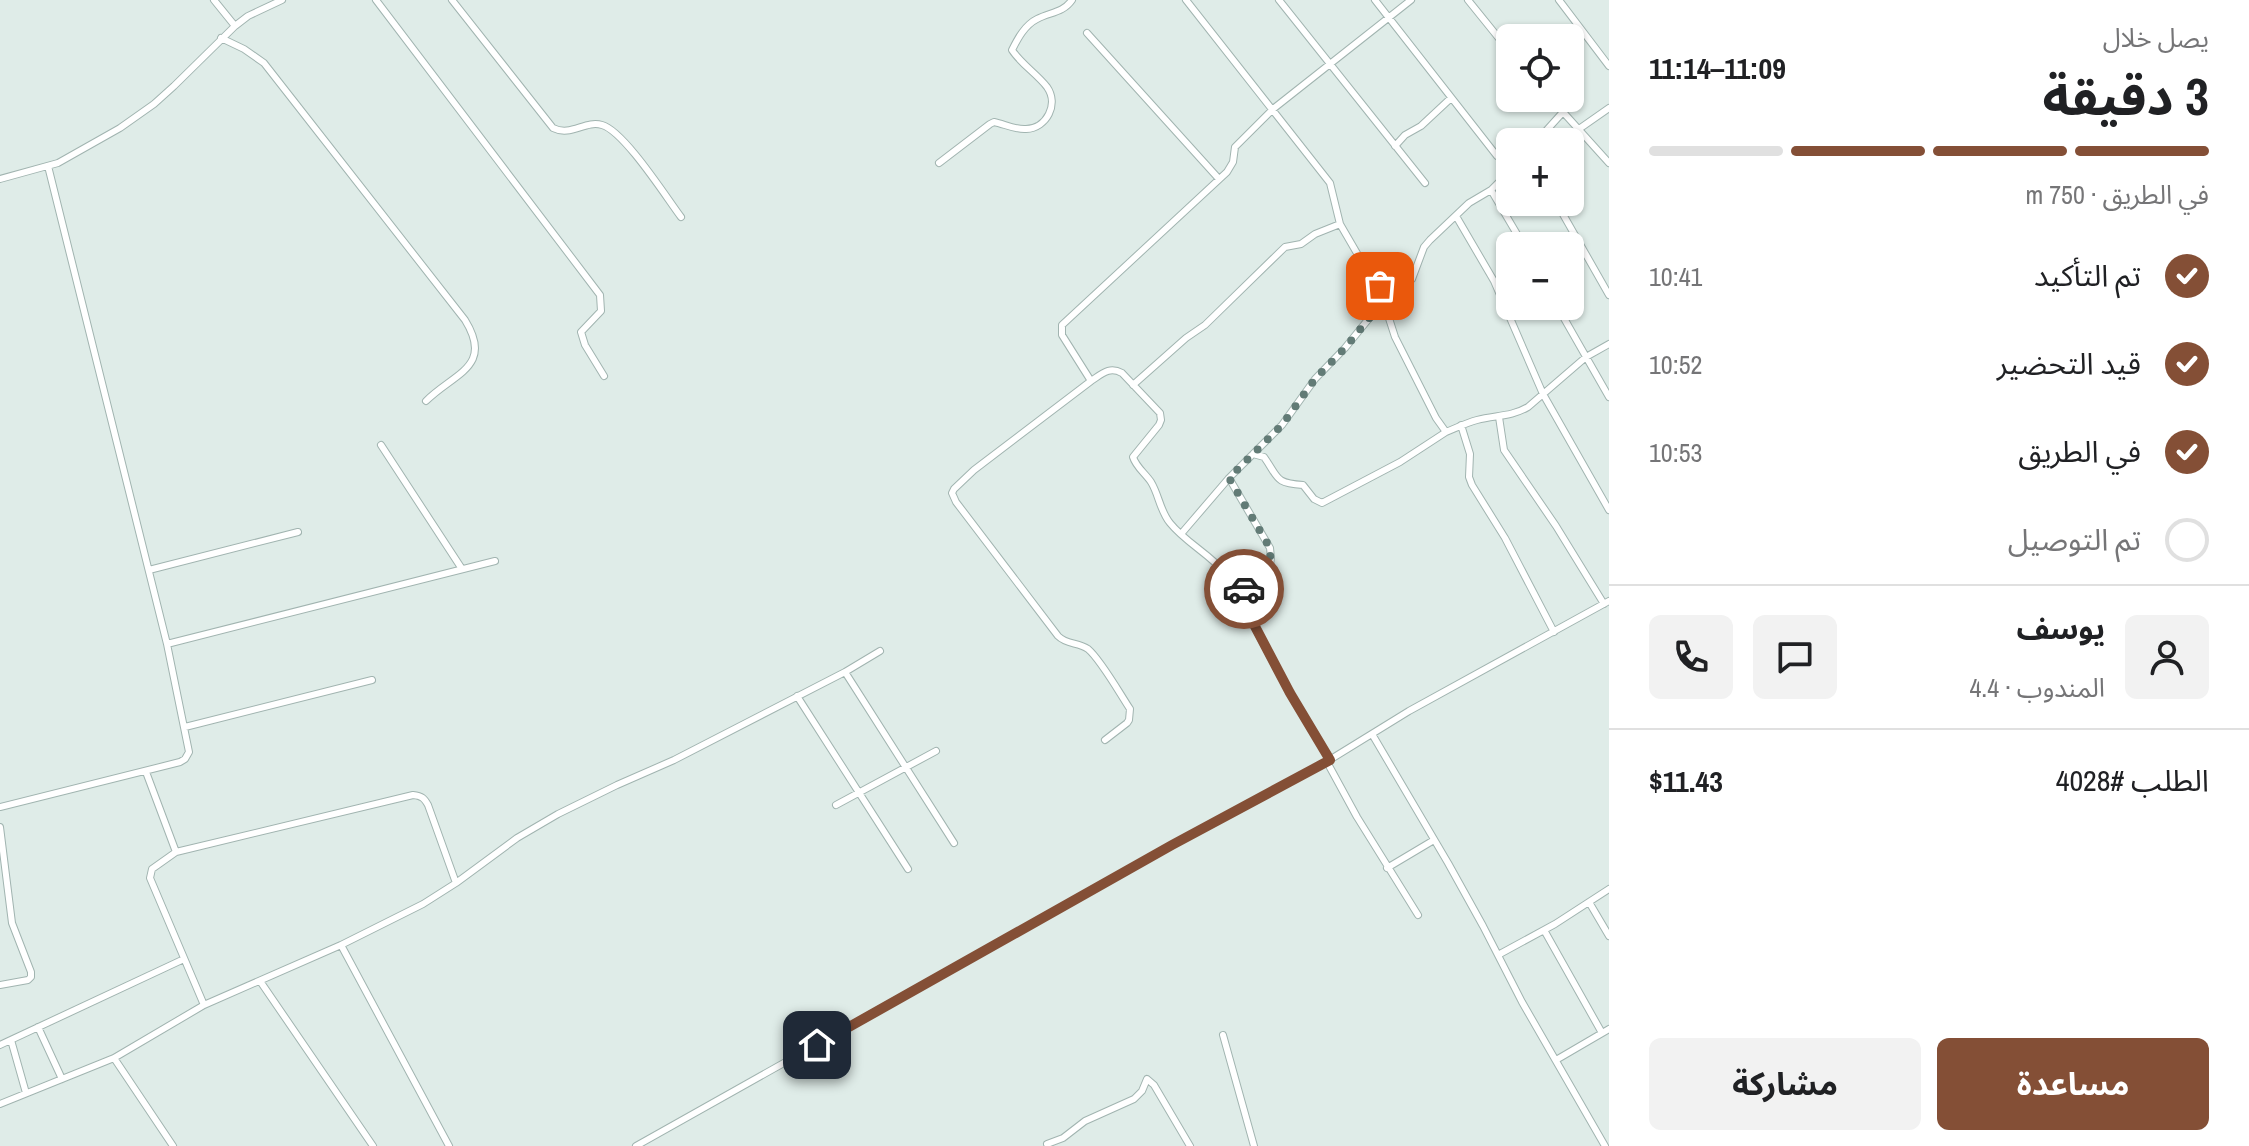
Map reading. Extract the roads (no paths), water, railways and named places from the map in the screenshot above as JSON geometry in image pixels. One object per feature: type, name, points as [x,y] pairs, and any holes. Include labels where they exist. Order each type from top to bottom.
[{"type":"street","points":[[214,0],[235,26]]},
{"type":"street","points":[[0,179],[69,158],[97,142],[154,104],[248,16],[282,0]]},
{"type":"street","points":[[376,0],[600,295],[601,311],[581,332],[585,345],[604,376]]},
{"type":"street","points":[[452,0],[545,121],[566,132],[593,124],[610,129],[623,141],[681,217]]},
{"type":"street","points":[[939,163],[994,122],[1027,129],[1040,124],[1051,113],[1053,104],[1049,89],[1012,50],[1030,23],[1066,8],[1072,0]]},
{"type":"street","points":[[1186,0],[1330,183],[1340,224],[1376,278],[1395,337],[1446,432]]},
{"type":"street","points":[[1279,0],[1425,183]]},
{"type":"street","points":[[1375,0],[1496,155]]},
{"type":"street","points":[[1091,381],[1062,335],[1062,325],[1231,167],[1235,147],[1273,109],[1411,0]]},
{"type":"street","points":[[1468,0],[1496,35]]},
{"type":"street","points":[[1559,0],[1609,66]]},
{"type":"street","points":[[1087,33],[1219,179]]},
{"type":"street","points":[[221,38],[264,63],[473,332],[476,344],[470,366],[426,401]]},
{"type":"street","points":[[1395,146],[1451,98]]},
{"type":"street","points":[[1580,128],[1609,108]]},
{"type":"street","points":[[1549,128],[1563,112],[1578,128]]},
{"type":"street","points":[[1584,135],[1609,163]]},
{"type":"street","points":[[0,807],[146,772],[185,759],[189,747],[167,644],[48,166]]},
{"type":"street","points":[[1181,534],[1229,478],[1282,425],[1315,379],[1384,300],[1412,279],[1424,247],[1469,203],[1496,185]]},
{"type":"street","points":[[1491,190],[1516,232]]},
{"type":"street","points":[[1456,216],[1494,281],[1543,394],[1609,510]]},
{"type":"street","points":[[1564,216],[1609,295]]},
{"type":"street","points":[[1133,385],[1205,325],[1285,247],[1304,242],[1340,224]]},
{"type":"street","points":[[1565,320],[1609,397]]},
{"type":"street","points":[[1253,454],[1267,460],[1278,480],[1284,484],[1303,485],[1314,499],[1322,503],[1400,462],[1461,425],[1519,413],[1586,357],[1609,344]]},
{"type":"street","points":[[1105,740],[1129,720],[1130,709],[1093,654],[1081,645],[1065,642],[1058,636],[952,493],[974,470],[1091,381],[1109,370],[1116,370],[1160,413],[1159,425],[1133,459],[1151,483],[1167,519],[1218,564],[1238,594],[1387,868],[1418,915]]},
{"type":"street","points":[[636,1146],[1019,930],[1328,761],[1606,602],[1504,450],[1499,417]]},
{"type":"street","points":[[1461,425],[1470,454],[1469,477],[1472,485],[1505,538],[1554,632]]},
{"type":"street","points":[[381,445],[462,569]]},
{"type":"street","points":[[1229,478],[1270,548],[1271,558],[1270,565],[1238,594]]},
{"type":"street","points":[[149,570],[298,532]]},
{"type":"street","points":[[167,644],[495,561]]},
{"type":"street","points":[[0,1104],[114,1058],[204,1005],[341,945],[423,904],[517,838],[558,814],[674,760],[880,651]]},
{"type":"street","points":[[845,672],[954,843]]},
{"type":"street","points":[[185,727],[372,680]]},
{"type":"street","points":[[797,696],[908,869]]},
{"type":"street","points":[[1372,734],[1605,1146]]},
{"type":"street","points":[[836,805],[936,751]]},
{"type":"street","points":[[146,772],[176,852]]},
{"type":"street","points":[[204,1005],[150,873],[157,864],[176,852],[413,795],[424,798],[428,805],[456,883]]},
{"type":"street","points":[[0,827],[12,923],[31,977],[0,985]]},
{"type":"street","points":[[1387,868],[1434,840]]},
{"type":"street","points":[[1498,955],[1609,889]]},
{"type":"street","points":[[1589,902],[1609,936]]},
{"type":"street","points":[[1544,930],[1606,1031],[1556,1060]]},
{"type":"street","points":[[341,945],[449,1146]]},
{"type":"street","points":[[0,1045],[184,959]]},
{"type":"street","points":[[260,981],[373,1146]]},
{"type":"street","points":[[38,1027],[62,1079]]},
{"type":"street","points":[[1223,1035],[1254,1146]]},
{"type":"street","points":[[11,1040],[26,1093]]},
{"type":"street","points":[[114,1058],[173,1146]]},
{"type":"street","points":[[1047,1144],[1063,1138],[1085,1121],[1134,1099],[1147,1079],[1154,1085],[1190,1146]]}]
